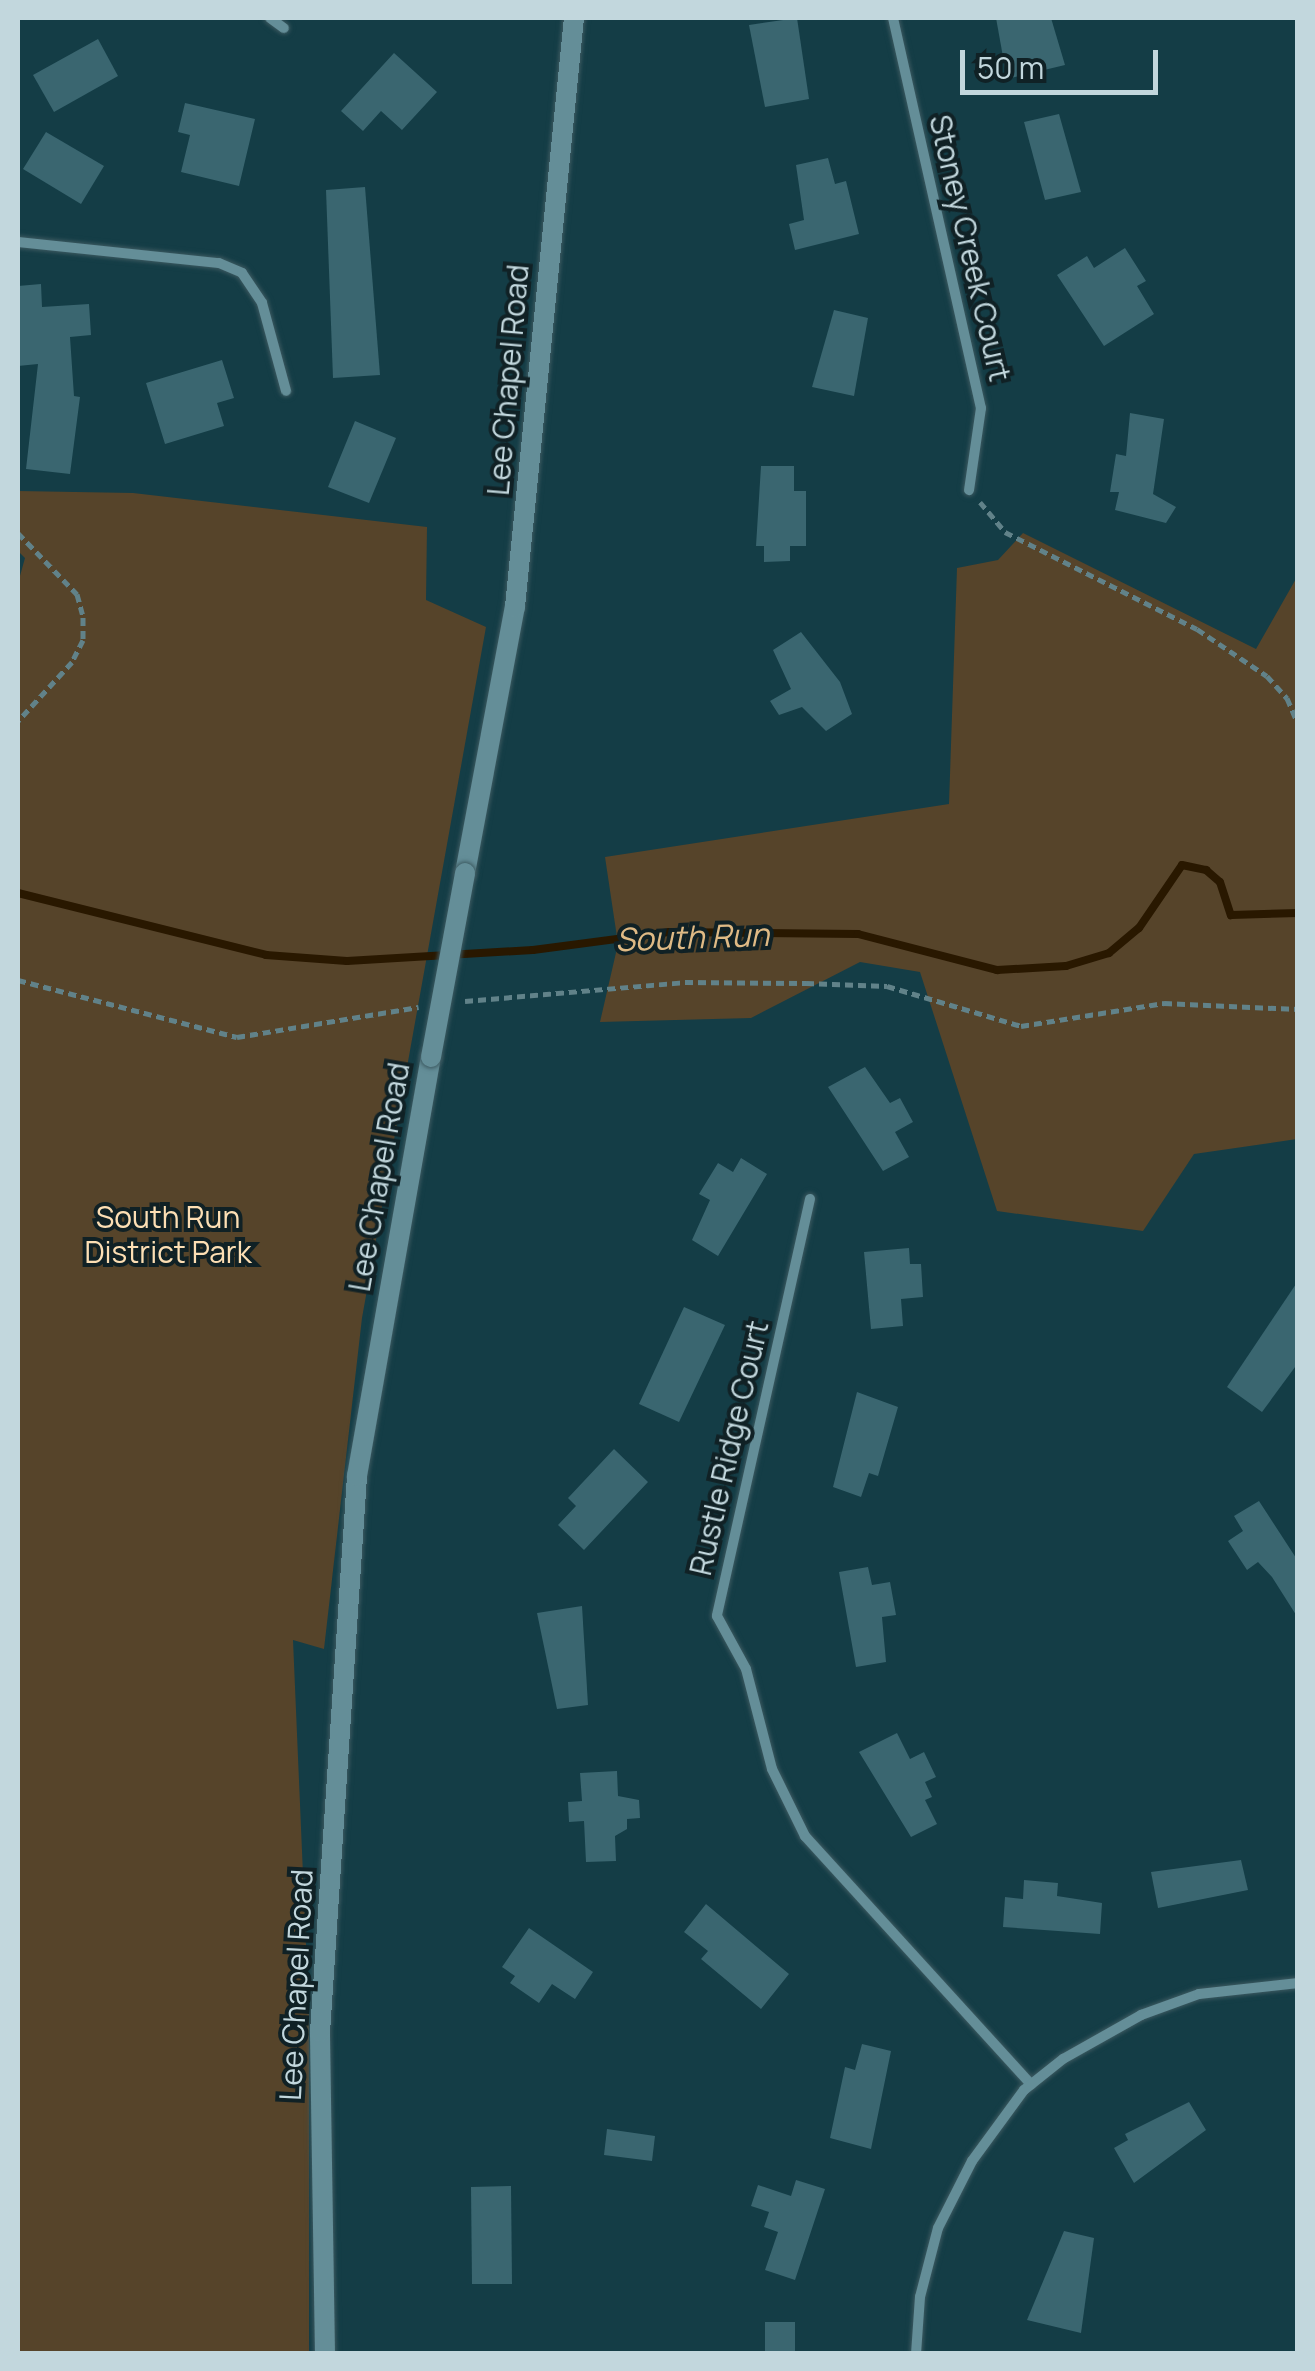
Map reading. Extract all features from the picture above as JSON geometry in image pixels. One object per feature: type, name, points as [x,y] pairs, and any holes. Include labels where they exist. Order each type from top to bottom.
[{"type":"main road","name":"Lee Chapel Road","points":[[324,2354],[320,2032],[357,1476],[517,589],[574,18]]},
{"type":"street","points":[[270,18],[284,28]]},
{"type":"street","name":"Stoney Creek Court","points":[[892,18],[981,408],[969,490]]},
{"type":"street","points":[[18,242],[219,263],[242,273],[262,303],[286,391]]},
{"type":"street","name":"Rustle Ridge Court","points":[[810,1199],[717,1616],[746,1669],[772,1769],[805,1836],[1031,2084]]},
{"type":"street","points":[[916,2354],[920,2297],[938,2228],[972,2161],[1031,2084],[1141,2014],[1199,1994],[1298,1984]]},
{"type":"path","points":[[969,490],[1005,532],[1197,629],[1267,676],[1287,698],[1298,724]]},
{"type":"path","points":[[18,534],[78,594],[84,616],[83,640],[72,662],[18,721]]},
{"type":"path","points":[[18,980],[237,1036],[426,1006]]},
{"type":"path","points":[[446,1004],[684,982],[772,982],[887,986],[1021,1026],[1164,1003],[1298,1009]]},
{"type":"green space","name":"South Run District Park","points":[[18,491],[133,493],[427,527],[426,600],[486,627],[362,1318],[324,1649],[293,1640],[309,2015],[309,2353],[18,2353],[18,583],[25,558],[18,551]]},
{"type":"green space","points":[[1023,533],[1256,649],[1297,577],[1297,1139],[1194,1154],[1143,1231],[997,1211],[920,972],[860,962],[751,1018],[600,1022],[618,944],[605,857],[949,804],[957,568],[998,560]]},
{"type":"building","points":[[797,18],[809,99],[765,107],[749,25]]},
{"type":"building","points":[[996,18],[1051,18],[1065,65],[1007,79]]},
{"type":"building","points":[[98,39],[118,76],[54,112],[33,75]]},
{"type":"building","points":[[394,53],[437,92],[402,130],[381,111],[363,131],[341,111]]},
{"type":"building","points":[[185,103],[255,119],[239,186],[181,172],[190,135],[178,132]]},
{"type":"building","points":[[1059,114],[1081,192],[1045,200],[1024,122]]},
{"type":"building","points":[[46,132],[104,166],[81,204],[23,169]]},
{"type":"building","points":[[828,158],[835,184],[846,181],[859,234],[795,250],[789,224],[804,220],[796,165]]},
{"type":"building","points":[[365,187],[380,375],[333,378],[326,190]]},
{"type":"building","points":[[1125,248],[1146,281],[1137,286],[1154,314],[1104,346],[1057,275],[1087,256],[1094,268]]},
{"type":"building","points":[[41,284],[42,307],[89,304],[91,335],[70,337],[74,396],[80,397],[70,474],[26,469],[38,364],[18,366],[18,286]]},
{"type":"building","points":[[834,310],[868,318],[854,396],[812,387]]},
{"type":"building","points":[[222,360],[234,398],[217,403],[224,426],[165,444],[146,383]]},
{"type":"building","points":[[1130,413],[1164,419],[1153,494],[1176,507],[1166,523],[1115,510],[1119,492],[1110,492],[1116,454],[1126,456]]},
{"type":"building","points":[[355,421],[396,438],[369,503],[328,487]]},
{"type":"building","points":[[761,466],[794,466],[794,491],[806,491],[806,546],[790,546],[790,561],[764,562],[764,546],[756,546]]},
{"type":"building","points":[[801,632],[840,682],[852,714],[826,731],[802,707],[779,715],[770,701],[791,689],[773,650]]},
{"type":"building","points":[[865,1067],[890,1103],[900,1098],[913,1122],[895,1132],[909,1157],[883,1171],[828,1087]]},
{"type":"building","points":[[741,1158],[767,1174],[718,1256],[692,1240],[710,1200],[699,1194],[718,1163],[733,1172]]},
{"type":"building","points":[[909,1248],[910,1264],[921,1264],[923,1297],[901,1299],[903,1326],[871,1329],[864,1252]]},
{"type":"building","points":[[1298,1281],[1298,1363],[1262,1412],[1227,1387]]},
{"type":"building","points":[[684,1307],[725,1325],[679,1422],[639,1404]]},
{"type":"building","points":[[857,1392],[898,1407],[878,1476],[869,1473],[861,1497],[833,1487]]},
{"type":"building","points":[[614,1449],[648,1482],[584,1550],[558,1525],[576,1506],[568,1498]]},
{"type":"building","points":[[1259,1501],[1298,1561],[1298,1618],[1272,1577],[1258,1562],[1247,1570],[1228,1541],[1243,1531],[1234,1516]]},
{"type":"building","points":[[868,1567],[872,1585],[890,1582],[896,1615],[882,1617],[886,1662],[856,1667],[839,1572]]},
{"type":"building","points":[[582,1606],[588,1705],[557,1709],[537,1613]]},
{"type":"building","points":[[897,1733],[910,1759],[924,1752],[936,1777],[925,1782],[932,1797],[925,1800],[937,1824],[911,1837],[859,1752]]},
{"type":"building","points":[[617,1771],[618,1796],[639,1800],[640,1818],[627,1819],[627,1829],[615,1836],[616,1861],[586,1862],[584,1821],[569,1822],[568,1802],[582,1801],[580,1773]]},
{"type":"building","points":[[1241,1860],[1248,1890],[1158,1908],[1151,1872]]},
{"type":"building","points":[[1024,1880],[1058,1883],[1057,1896],[1102,1903],[1100,1934],[1003,1927],[1005,1897],[1023,1899]]},
{"type":"building","points":[[706,1904],[789,1974],[761,2009],[701,1959],[708,1951],[684,1932]]},
{"type":"building","points":[[529,1928],[593,1972],[575,1999],[552,1984],[539,2003],[510,1983],[515,1976],[502,1967]]},
{"type":"building","points":[[862,2044],[891,2051],[871,2149],[830,2138],[845,2067],[855,2070]]},
{"type":"building","points":[[1189,2102],[1206,2130],[1134,2183],[1114,2148],[1128,2140],[1125,2134]]},
{"type":"building","points":[[607,2129],[655,2136],[652,2161],[604,2155]]},
{"type":"building","points":[[796,2180],[825,2189],[795,2280],[765,2270],[778,2232],[764,2227],[769,2212],[751,2206],[758,2185],[791,2196]]},
{"type":"building","points":[[511,2186],[512,2284],[472,2284],[471,2187]]},
{"type":"building","points":[[1064,2231],[1094,2238],[1081,2333],[1027,2320]]},
{"type":"building","points":[[765,2322],[795,2322],[795,2354],[765,2354]]},
{"type":"waterway","name":"South Run","points":[[18,893],[266,955],[347,961],[533,950],[669,932],[858,934],[997,970],[1066,966],[1109,953],[1139,928],[1182,865],[1206,870],[1220,882],[1231,915],[1298,913]]}]
